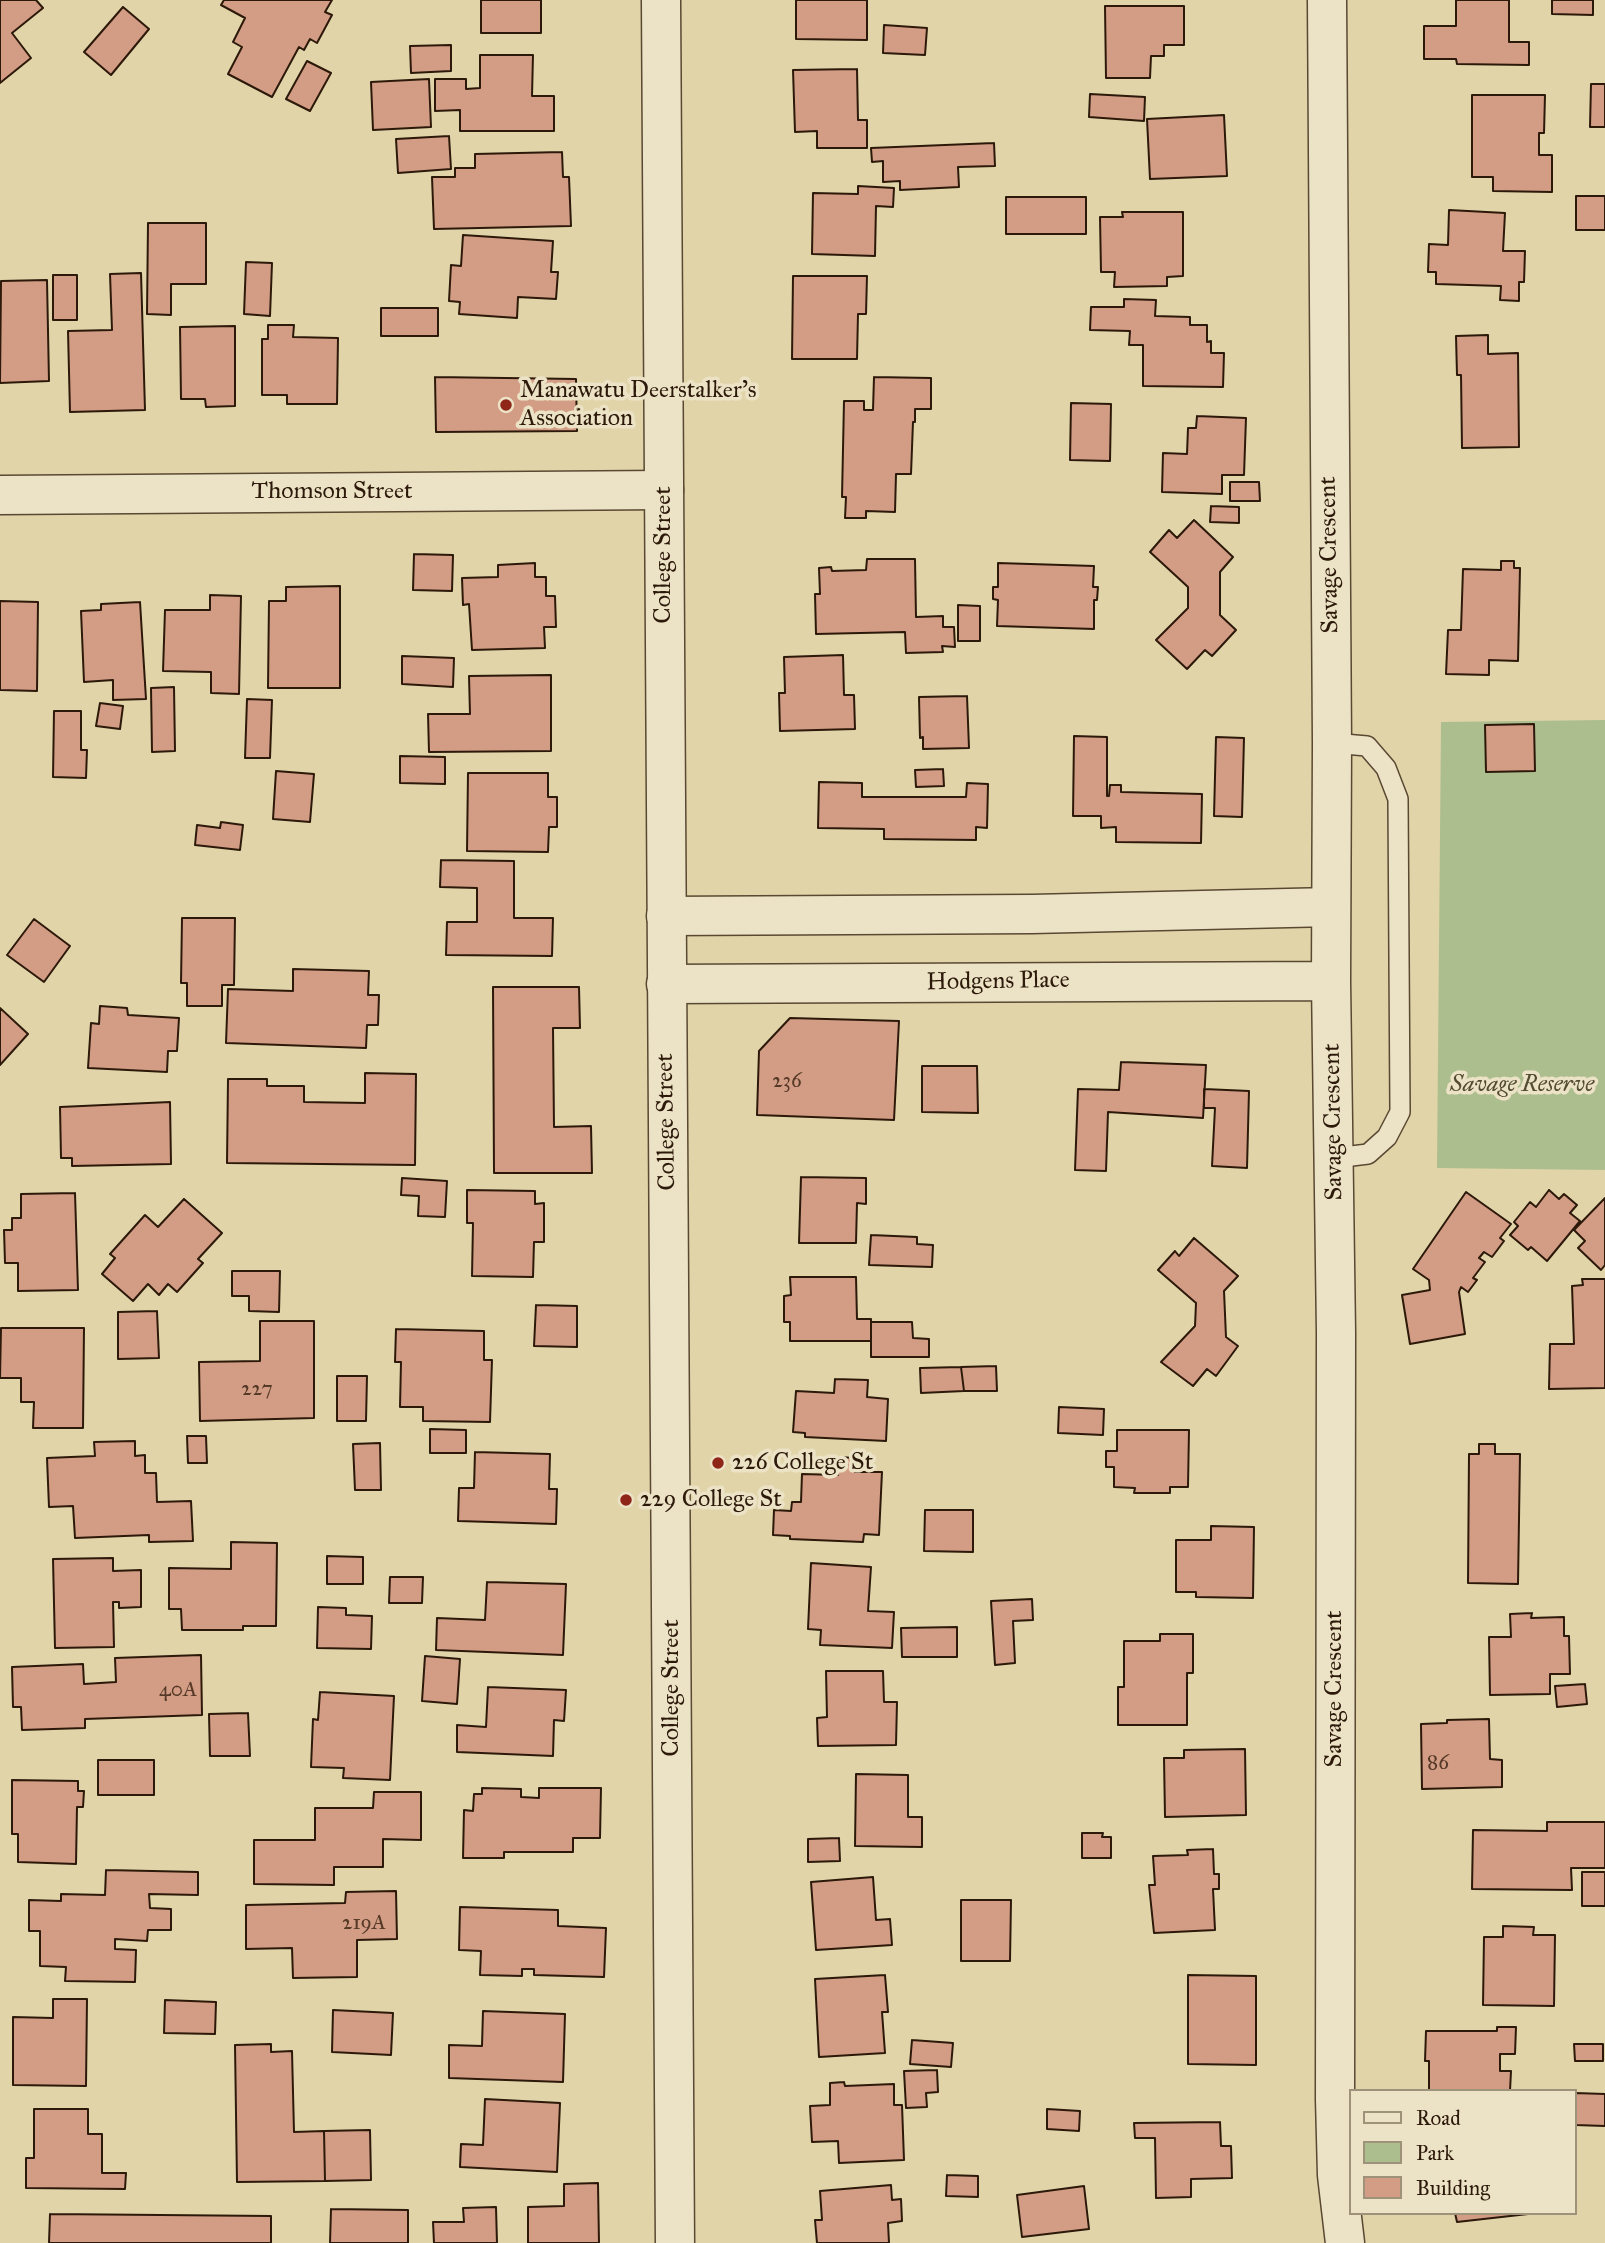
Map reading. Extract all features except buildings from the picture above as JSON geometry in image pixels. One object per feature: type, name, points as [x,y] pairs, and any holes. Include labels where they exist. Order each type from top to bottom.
[{"type":"street","name":"College Street","points":[[661,0],[674,2243]]},
{"type":"street","name":"Savage Crescent","points":[[1327,0],[1331,981],[1335,1158],[1335,2099],[1337,2175],[1345,2243]]},
{"type":"street","name":"Thomson Street","points":[[0,495],[664,490]]},
{"type":"street","points":[[666,916],[1032,914],[1331,907]]},
{"type":"street","name":"Hodgens Place","points":[[666,985],[1331,981]]},
{"type":"lane","points":[[1332,743],[1367,746],[1386,768],[1398,799],[1400,1112],[1387,1137],[1368,1154],[1335,1158]]},
{"type":"green space","name":"Savage Reserve","points":[[1605,720],[1605,1170],[1437,1168],[1441,722]]},
{"type":"place","name":"Manawatu Deerstalker's Association","points":[[506,405]]},
{"type":"place","name":"226 College St","points":[[718,1463]]},
{"type":"place","name":"229 College St","points":[[626,1500]]}]
